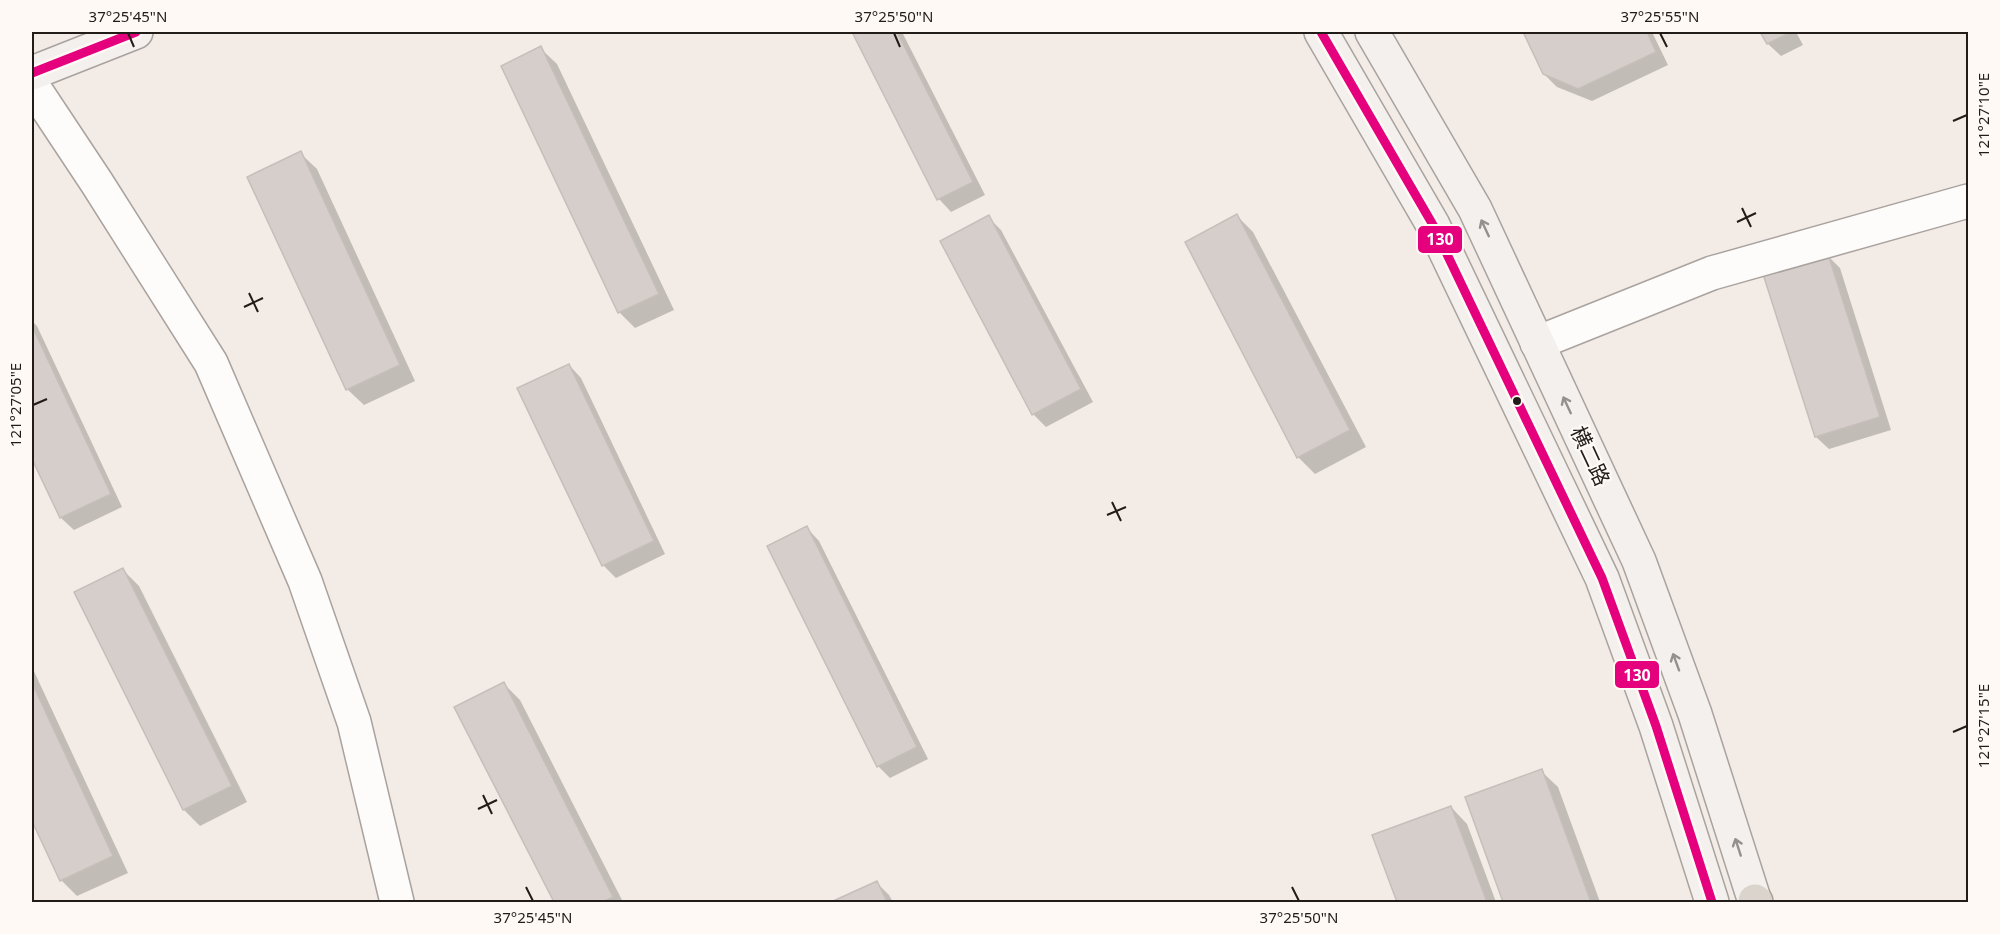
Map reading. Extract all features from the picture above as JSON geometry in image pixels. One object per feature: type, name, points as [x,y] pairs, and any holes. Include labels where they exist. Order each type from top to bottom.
[{"type":"street","points":[[32,73],[136,32]]},
{"type":"street","name":"横二路","points":[[1321,32],[1433,225],[1602,578],[1656,726],[1712,903]]},
{"type":"street","name":"横二路","points":[[1372,32],[1476,209],[1639,561],[1695,714],[1755,902]]},
{"type":"street","points":[[32,86],[97,183],[211,363],[305,581],[354,722],[397,903]]},
{"type":"street","points":[[1537,343],[1712,273],[1968,201]]},
{"type":"building","points":[[852,32],[897,32],[973,182],[937,200]]},
{"type":"building","points":[[1523,32],[1647,32],[1656,52],[1578,89],[1543,74]]},
{"type":"building","points":[[1760,32],[1791,32],[1767,44]]},
{"type":"building","points":[[541,46],[659,294],[618,313],[501,66]]},
{"type":"building","points":[[301,151],[400,365],[346,390],[247,177]]},
{"type":"building","points":[[1237,214],[1350,430],[1297,458],[1185,242]]},
{"type":"building","points":[[989,215],[1081,389],[1032,415],[940,241]]},
{"type":"building","points":[[1828,254],[1880,417],[1815,437],[1763,274]]},
{"type":"building","points":[[32,326],[111,494],[60,518],[32,459]]},
{"type":"building","points":[[569,364],[654,541],[602,566],[517,388]]},
{"type":"building","points":[[807,526],[917,747],[877,767],[767,546]]},
{"type":"building","points":[[123,568],[232,786],[183,810],[74,592]]},
{"type":"building","points":[[504,682],[613,897],[603,902],[554,902],[454,707]]},
{"type":"building","points":[[32,683],[113,856],[60,881],[32,821]]},
{"type":"building","points":[[1542,769],[1591,902],[1503,902],[1465,797]]},
{"type":"building","points":[[1451,806],[1487,902],[1397,902],[1372,835]]},
{"type":"building","points":[[877,881],[887,902],[831,902]]},
{"type":"transit line","name":"130","points":[[32,73],[136,32]]},
{"type":"transit line","name":"130","points":[[1321,32],[1433,225],[1602,578],[1656,726],[1712,902]]}]
